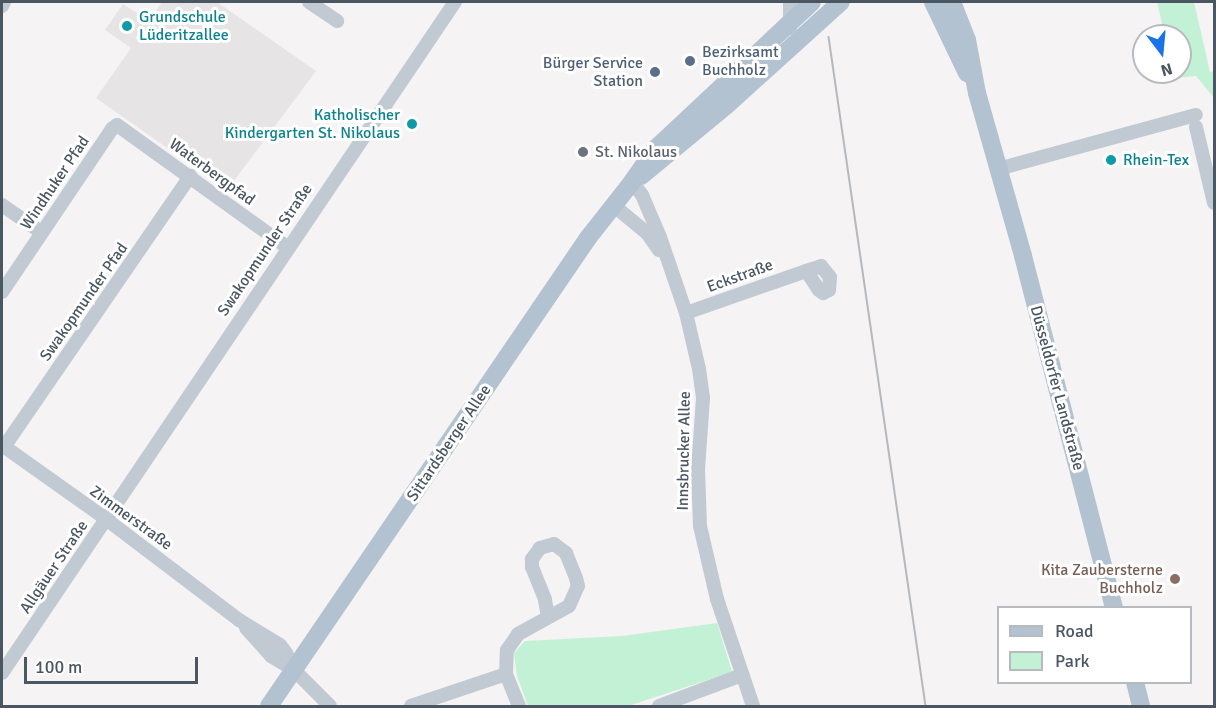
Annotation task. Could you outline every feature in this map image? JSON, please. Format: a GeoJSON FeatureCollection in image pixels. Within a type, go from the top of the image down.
{"type":"FeatureCollection","features":[{"type":"Feature","properties":{"kind":"main road","name":"Sittardsberger Allee"},"geometry":{"type":"LineString","coordinates":[[269,706],[613,205],[659,144],[812,2]]}},
{"type":"Feature","properties":{"kind":"main road","name":"Sittardsberger Allee"},"geometry":{"type":"LineString","coordinates":[[632,182],[665,159],[841,2]]}},
{"type":"Feature","properties":{"kind":"main road","name":"Düsseldorfer Landstraße"},"geometry":{"type":"LineString","coordinates":[[933,2],[977,93]]}},
{"type":"Feature","properties":{"kind":"main road","name":"Düsseldorfer Landstraße"},"geometry":{"type":"LineString","coordinates":[[952,2],[962,22],[977,93],[1113,606]]}},
{"type":"Feature","properties":{"kind":"main road"},"geometry":{"type":"LineString","coordinates":[[959,2],[962,22]]}},
{"type":"Feature","properties":{"kind":"main road"},"geometry":{"type":"LineString","coordinates":[[1136,684],[1141,706]]}},
{"type":"Feature","properties":{"kind":"street"},"geometry":{"type":"LineString","coordinates":[[2,6],[4,2]]}},
{"type":"Feature","properties":{"kind":"street"},"geometry":{"type":"LineString","coordinates":[[311,2],[337,21]]}},
{"type":"Feature","properties":{"kind":"street","name":"Swakopmunder Straße"},"geometry":{"type":"LineString","coordinates":[[106,519],[287,247],[455,2]]}},
{"type":"Feature","properties":{"kind":"street"},"geometry":{"type":"LineString","coordinates":[[790,2],[790,48]]}},
{"type":"Feature","properties":{"kind":"street"},"geometry":{"type":"LineString","coordinates":[[998,169],[1196,121],[1211,171],[1215,203]]}},
{"type":"Feature","properties":{"kind":"street","name":"Waterbergpfad"},"geometry":{"type":"LineString","coordinates":[[117,125],[287,247]]}},
{"type":"Feature","properties":{"kind":"street","name":"Windhuker Pfad"},"geometry":{"type":"LineString","coordinates":[[2,292],[41,232],[117,125]]}},
{"type":"Feature","properties":{"kind":"street","name":"Swakopmunder Pfad"},"geometry":{"type":"LineString","coordinates":[[3,446],[190,176]]}},
{"type":"Feature","properties":{"kind":"street","name":"Innsbrucker Allee"},"geometry":{"type":"LineString","coordinates":[[632,182],[642,195],[651,216],[686,313],[703,398],[698,469],[700,526],[717,599],[753,706]]}},
{"type":"Feature","properties":{"kind":"street"},"geometry":{"type":"LineString","coordinates":[[2,205],[41,232]]}},
{"type":"Feature","properties":{"kind":"street","name":"Innsbrucker Allee"},"geometry":{"type":"LineString","coordinates":[[613,205],[647,233],[669,264]]}},
{"type":"Feature","properties":{"kind":"street","name":"Eckstraße"},"geometry":{"type":"LineString","coordinates":[[686,313],[806,271]]}},
{"type":"Feature","properties":{"kind":"street","name":"Zimmerstraße"},"geometry":{"type":"LineString","coordinates":[[3,446],[106,519],[239,620],[280,645],[294,670],[330,706]]}},
{"type":"Feature","properties":{"kind":"street","name":"Allgäuer Straße"},"geometry":{"type":"LineString","coordinates":[[4,664],[106,519]]}},
{"type":"Feature","properties":{"kind":"street"},"geometry":{"type":"LineString","coordinates":[[519,706],[506,674],[507,650],[518,634],[569,606],[578,586],[566,553],[554,544],[540,548],[532,559],[532,567],[545,600],[548,617]]}},
{"type":"Feature","properties":{"kind":"street"},"geometry":{"type":"LineString","coordinates":[[411,706],[506,674]]}},
{"type":"Feature","properties":{"kind":"street"},"geometry":{"type":"LineString","coordinates":[[659,706],[742,675]]}},
{"type":"Feature","properties":{"kind":"shaded area"},"geometry":{"type":"Polygon","coordinates":[[[162,2],[217,2],[316,71],[227,190],[96,98],[131,48],[105,30],[123,4],[149,21],[162,2]]]}},
{"type":"Feature","properties":{"kind":"green space"},"geometry":{"type":"Polygon","coordinates":[[[1157,2],[1194,2],[1210,72],[1214,71],[1214,98],[1196,76],[1192,76],[1192,24],[1162,24],[1157,2]]]}},
{"type":"Feature","properties":{"kind":"green space"},"geometry":{"type":"Polygon","coordinates":[[[717,623],[732,672],[628,706],[528,706],[517,676],[514,653],[525,641],[622,636],[717,623]]]}},
{"type":"Feature","properties":{"kind":"tram line"},"geometry":{"type":"LineString","coordinates":[[829,37],[926,706]]}},
{"type":"Feature","properties":{"kind":"place","name":"Grundschule Lüderitzallee"},"geometry":{"type":"Point","coordinates":[127,26]}},
{"type":"Feature","properties":{"kind":"place","name":"Bezirksamt Buchholz"},"geometry":{"type":"Point","coordinates":[690,61]}},
{"type":"Feature","properties":{"kind":"place","name":"Bürger Service Station"},"geometry":{"type":"Point","coordinates":[655,72]}},
{"type":"Feature","properties":{"kind":"place","name":"Katholischer Kindergarten St. Nikolaus"},"geometry":{"type":"Point","coordinates":[412,124]}},
{"type":"Feature","properties":{"kind":"place","name":"St. Nikolaus"},"geometry":{"type":"Point","coordinates":[583,152]}},
{"type":"Feature","properties":{"kind":"place","name":"Rhein-Tex"},"geometry":{"type":"Point","coordinates":[1111,160]}},
{"type":"Feature","properties":{"kind":"place","name":"Kita Zaubersterne Buchholz"},"geometry":{"type":"Point","coordinates":[1175,579]}}]}
